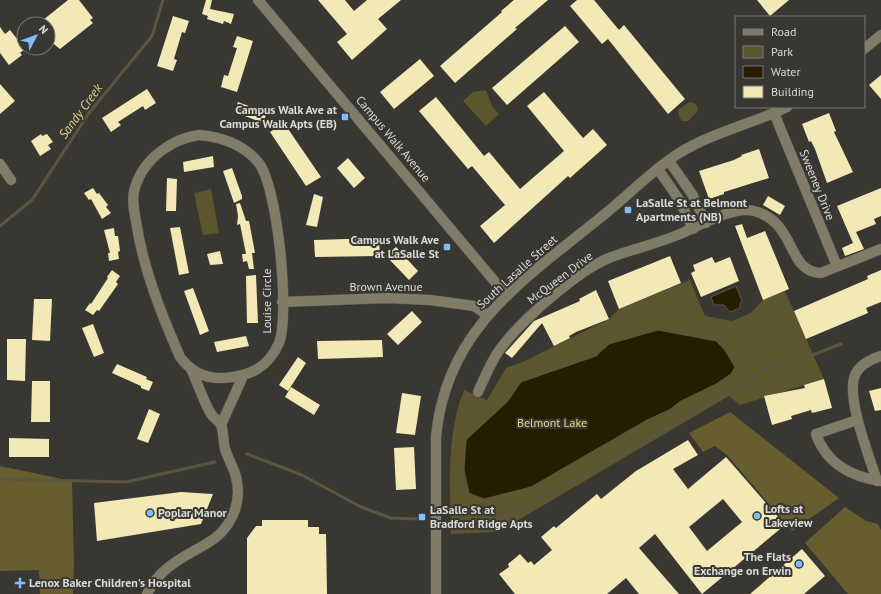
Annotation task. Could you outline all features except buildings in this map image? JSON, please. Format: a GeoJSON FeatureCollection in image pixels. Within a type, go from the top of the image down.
{"type":"FeatureCollection","features":[{"type":"Feature","properties":{"kind":"street","name":"Campus Walk Avenue"},"geometry":{"type":"LineString","coordinates":[[258,0],[507,296]]}},
{"type":"Feature","properties":{"kind":"street"},"geometry":{"type":"LineString","coordinates":[[865,48],[881,34]]}},
{"type":"Feature","properties":{"kind":"street","name":"South Lasalle Street"},"geometry":{"type":"LineString","coordinates":[[436,594],[437,420],[446,386],[457,360],[487,314],[658,169],[681,152],[707,138],[785,108]]}},
{"type":"Feature","properties":{"kind":"street","name":"Sweeney Drive"},"geometry":{"type":"LineString","coordinates":[[774,113],[837,266]]}},
{"type":"Feature","properties":{"kind":"street","name":"Louise Circle"},"geometry":{"type":"LineString","coordinates":[[199,135],[212,136],[233,142],[259,162],[277,215],[282,302],[282,335],[278,344],[266,361],[256,370],[243,376],[208,377],[191,369],[180,357],[165,322],[138,240],[134,214],[134,192],[144,169],[154,156],[181,138],[199,135]]}},
{"type":"Feature","properties":{"kind":"street"},"geometry":{"type":"LineString","coordinates":[[669,161],[692,194],[706,223]]}},
{"type":"Feature","properties":{"kind":"street"},"geometry":{"type":"LineString","coordinates":[[0,164],[11,180]]}},
{"type":"Feature","properties":{"kind":"street"},"geometry":{"type":"LineString","coordinates":[[658,169],[680,201],[693,229]]}},
{"type":"Feature","properties":{"kind":"street","name":"McQueen Drive"},"geometry":{"type":"LineString","coordinates":[[478,392],[492,363],[505,342],[525,321],[589,269],[609,258],[669,239],[738,211],[754,210],[766,214],[776,221],[785,234],[796,257],[806,270],[812,273],[820,273],[881,249]]}},
{"type":"Feature","properties":{"kind":"street","name":"Brown Avenue"},"geometry":{"type":"LineString","coordinates":[[282,302],[387,298],[430,300],[474,306],[487,314]]}},
{"type":"Feature","properties":{"kind":"street"},"geometry":{"type":"LineString","coordinates":[[879,481],[857,420],[852,390],[855,373],[869,360],[881,356]]}},
{"type":"Feature","properties":{"kind":"street"},"geometry":{"type":"LineString","coordinates":[[191,369],[212,415],[221,424]]}},
{"type":"Feature","properties":{"kind":"street"},"geometry":{"type":"LineString","coordinates":[[147,594],[158,576],[170,565],[182,556],[215,539],[223,532],[234,514],[238,497],[238,486],[234,470],[225,450],[221,424],[243,376]]}},
{"type":"Feature","properties":{"kind":"street"},"geometry":{"type":"LineString","coordinates":[[857,420],[816,434],[820,446],[833,461],[850,473],[879,481]]}},
{"type":"Feature","properties":{"kind":"green space"},"geometry":{"type":"Polygon","coordinates":[[[486,90],[492,106],[499,114],[486,126],[463,101],[473,92],[486,90]]]}},
{"type":"Feature","properties":{"kind":"green space"},"geometry":{"type":"Polygon","coordinates":[[[689,102],[694,103],[698,107],[697,112],[688,121],[682,121],[678,110],[689,102]]]}},
{"type":"Feature","properties":{"kind":"green space"},"geometry":{"type":"Polygon","coordinates":[[[211,189],[219,233],[203,235],[194,193],[211,189]]]}},
{"type":"Feature","properties":{"kind":"green space","name":"Belmont Lake"},"geometry":{"type":"Polygon","coordinates":[[[690,280],[705,316],[732,321],[751,313],[763,300],[785,291],[824,379],[740,405],[729,396],[498,532],[451,534],[450,460],[454,424],[464,390],[487,400],[506,368],[525,361],[609,319],[619,309],[690,280]]]}},
{"type":"Feature","properties":{"kind":"shaded area"},"geometry":{"type":"Polygon","coordinates":[[[730,412],[839,498],[792,531],[727,455],[715,446],[703,452],[689,433],[730,412]]]}},
{"type":"Feature","properties":{"kind":"shaded area"},"geometry":{"type":"Polygon","coordinates":[[[0,466],[72,481],[74,565],[73,594],[40,594],[39,570],[0,571],[0,466]]]}},
{"type":"Feature","properties":{"kind":"shaded area"},"geometry":{"type":"Polygon","coordinates":[[[845,507],[866,521],[878,524],[881,530],[881,594],[848,594],[805,543],[845,507]]]}},
{"type":"Feature","properties":{"kind":"water"},"geometry":{"type":"Polygon","coordinates":[[[736,286],[742,301],[740,308],[730,312],[724,305],[714,305],[711,297],[736,286]]]}},
{"type":"Feature","properties":{"kind":"water"},"geometry":{"type":"Polygon","coordinates":[[[658,330],[716,341],[724,349],[735,367],[731,374],[716,384],[681,401],[669,410],[647,420],[531,487],[484,499],[469,493],[464,470],[466,440],[507,402],[521,382],[596,356],[609,344],[658,330]]]}},
{"type":"Feature","properties":{"kind":"waterway","name":"Sandy Creek"},"geometry":{"type":"LineString","coordinates":[[0,226],[32,200],[89,113],[152,36],[163,0]]}},
{"type":"Feature","properties":{"kind":"waterway"},"geometry":{"type":"LineString","coordinates":[[491,521],[502,517],[597,468],[746,383],[778,362],[793,357],[810,356],[841,344]]}},
{"type":"Feature","properties":{"kind":"waterway"},"geometry":{"type":"LineString","coordinates":[[247,454],[302,475],[361,507],[391,518],[418,519]]}},
{"type":"Feature","properties":{"kind":"waterway"},"geometry":{"type":"LineString","coordinates":[[0,479],[126,482],[215,462]]}},
{"type":"Feature","properties":{"kind":"place","name":"Campus Walk Ave at Campus Walk Apts (EB)"},"geometry":{"type":"Point","coordinates":[345,117]}},
{"type":"Feature","properties":{"kind":"place","name":"LaSalle St at Belmont Apartments (NB)"},"geometry":{"type":"Point","coordinates":[628,210]}},
{"type":"Feature","properties":{"kind":"place","name":"Campus Walk Ave at LaSalle St"},"geometry":{"type":"Point","coordinates":[447,247]}},
{"type":"Feature","properties":{"kind":"place","name":"Poplar Manor"},"geometry":{"type":"Point","coordinates":[150,513]}},
{"type":"Feature","properties":{"kind":"place","name":"Lofts at Lakeview"},"geometry":{"type":"Point","coordinates":[757,516]}},
{"type":"Feature","properties":{"kind":"place","name":"LaSalle St at Bradford Ridge Apts"},"geometry":{"type":"Point","coordinates":[422,517]}},
{"type":"Feature","properties":{"kind":"place","name":"The Flats Exchange on Erwin"},"geometry":{"type":"Point","coordinates":[799,564]}},
{"type":"Feature","properties":{"kind":"place","name":"Lenox Baker Children's Hospital"},"geometry":{"type":"Point","coordinates":[20,583]}}]}
